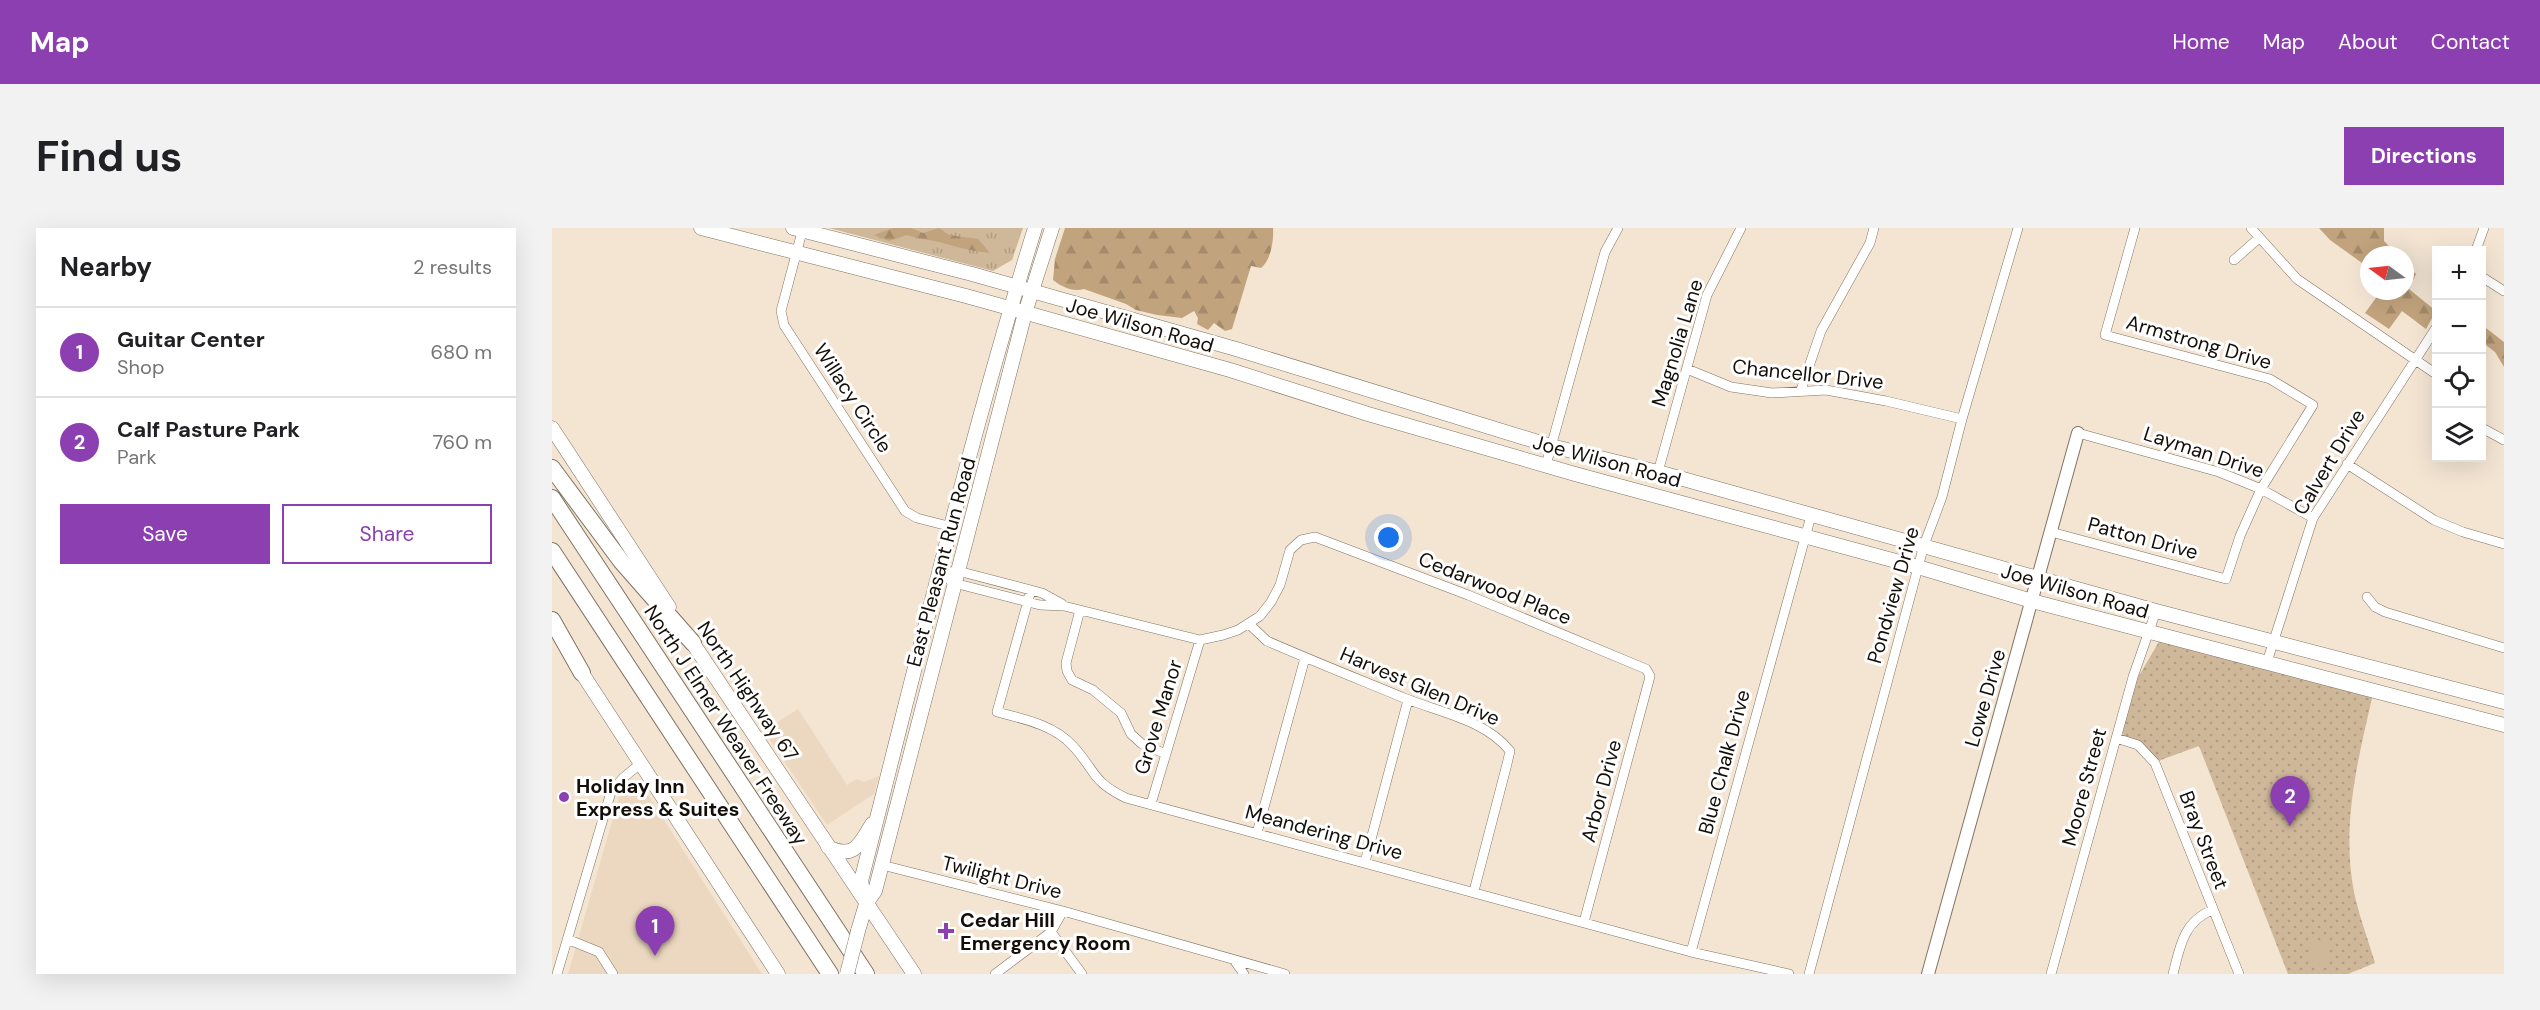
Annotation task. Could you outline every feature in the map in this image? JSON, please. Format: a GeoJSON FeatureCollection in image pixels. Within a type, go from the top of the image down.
{"type":"FeatureCollection","features":[{"type":"Feature","properties":{"kind":"highway"},"geometry":{"type":"LineString","coordinates":[[552,468],[621,561],[693,643]]}},
{"type":"Feature","properties":{"kind":"highway","name":"North J Elmer Weaver Freeway"},"geometry":{"type":"LineString","coordinates":[[552,498],[866,974]]}},
{"type":"Feature","properties":{"kind":"highway"},"geometry":{"type":"LineString","coordinates":[[552,551],[830,974]]}},
{"type":"Feature","properties":{"kind":"highway"},"geometry":{"type":"LineString","coordinates":[[552,620],[582,673]]}},
{"type":"Feature","properties":{"kind":"main road","name":"Joe Wilson Road"},"geometry":{"type":"LineString","coordinates":[[701,228],[1011,309],[1230,370],[1368,414],[1805,538],[1918,567],[2032,601],[2504,725]]}},
{"type":"Feature","properties":{"kind":"main road","name":"East Pleasant Run Road"},"geometry":{"type":"LineString","coordinates":[[866,904],[861,881],[952,527],[1016,287],[1035,228]]}},
{"type":"Feature","properties":{"kind":"main road","name":"East Pleasant Run Road"},"geometry":{"type":"LineString","coordinates":[[847,974],[866,904],[875,891],[1025,313],[1052,228]]}},
{"type":"Feature","properties":{"kind":"main road","name":"Joe Wilson Road"},"geometry":{"type":"LineString","coordinates":[[800,229],[1236,349],[1551,446],[1658,472],[1811,516],[1924,545],[2038,579],[2504,702]]}},
{"type":"Feature","properties":{"kind":"main road","name":"North Highway 67"},"geometry":{"type":"LineString","coordinates":[[552,428],[914,974]]}},
{"type":"Feature","properties":{"kind":"main road"},"geometry":{"type":"LineString","coordinates":[[552,627],[778,974]]}},
{"type":"Feature","properties":{"kind":"main road"},"geometry":{"type":"LineString","coordinates":[[828,847],[838,852],[848,853],[857,847],[879,812]]}},
{"type":"Feature","properties":{"kind":"street"},"geometry":{"type":"LineString","coordinates":[[1546,465],[1605,252],[1618,228]]}},
{"type":"Feature","properties":{"kind":"street","name":"Magnolia Lane"},"geometry":{"type":"LineString","coordinates":[[1658,472],[1707,295],[1741,228]]}},
{"type":"Feature","properties":{"kind":"street"},"geometry":{"type":"LineString","coordinates":[[1801,390],[1821,331],[1870,243],[1874,228]]}},
{"type":"Feature","properties":{"kind":"street","name":"Pondview Drive"},"geometry":{"type":"LineString","coordinates":[[1809,974],[1924,545],[1942,497],[1962,419],[2018,228]]}},
{"type":"Feature","properties":{"kind":"street","name":"Armstrong Drive"},"geometry":{"type":"LineString","coordinates":[[2135,228],[2105,335],[2270,379],[2313,405],[2261,489]]}},
{"type":"Feature","properties":{"kind":"street"},"geometry":{"type":"LineString","coordinates":[[2252,228],[2297,279],[2432,371]]}},
{"type":"Feature","properties":{"kind":"street"},"geometry":{"type":"LineString","coordinates":[[2477,246],[2484,228]]}},
{"type":"Feature","properties":{"kind":"street","name":"Willacy Circle"},"geometry":{"type":"LineString","coordinates":[[800,229],[797,252],[781,311],[784,325],[904,511],[917,518],[952,527]]}},
{"type":"Feature","properties":{"kind":"street"},"geometry":{"type":"LineString","coordinates":[[2234,260],[2259,238]]}},
{"type":"Feature","properties":{"kind":"street"},"geometry":{"type":"LineString","coordinates":[[2486,279],[2504,291]]}},
{"type":"Feature","properties":{"kind":"street","name":"Calvert Drive"},"geometry":{"type":"LineString","coordinates":[[2267,662],[2313,518],[2432,334]]}},
{"type":"Feature","properties":{"kind":"street","name":"Chancellor Drive"},"geometry":{"type":"LineString","coordinates":[[1687,369],[1731,387],[1772,393],[1826,390],[1962,419]]}},
{"type":"Feature","properties":{"kind":"street"},"geometry":{"type":"LineString","coordinates":[[2486,431],[2504,440]]}},
{"type":"Feature","properties":{"kind":"street","name":"Layman Drive"},"geometry":{"type":"LineString","coordinates":[[2078,433],[2177,459],[2261,489],[2313,518]]}},
{"type":"Feature","properties":{"kind":"street","name":"Lowe Drive"},"geometry":{"type":"LineString","coordinates":[[1928,974],[2078,433]]}},
{"type":"Feature","properties":{"kind":"street"},"geometry":{"type":"LineString","coordinates":[[2347,464],[2434,520],[2463,532],[2504,544]]}},
{"type":"Feature","properties":{"kind":"street","name":"Patton Drive"},"geometry":{"type":"LineString","coordinates":[[2051,532],[2226,579],[2240,536],[2261,489]]}},
{"type":"Feature","properties":{"kind":"street","name":"Blue Chalk Drive"},"geometry":{"type":"LineString","coordinates":[[1691,952],[1811,516]]}},
{"type":"Feature","properties":{"kind":"street","name":"Cedarwood Place"},"geometry":{"type":"LineString","coordinates":[[956,577],[1028,602],[1064,606],[1200,640],[1223,635],[1249,624],[1260,616],[1272,602],[1280,585],[1290,550],[1301,540],[1315,537],[1468,595],[1646,669]]}},
{"type":"Feature","properties":{"kind":"street"},"geometry":{"type":"LineString","coordinates":[[940,573],[956,577]]}},
{"type":"Feature","properties":{"kind":"street","name":"Cedarwood Place"},"geometry":{"type":"LineString","coordinates":[[956,577],[1031,590],[1042,593],[1064,606]]}},
{"type":"Feature","properties":{"kind":"street","name":"Meandering Drive"},"geometry":{"type":"LineString","coordinates":[[1031,590],[997,712],[1038,724],[1057,733],[1074,746],[1099,782],[1126,798],[1691,952],[1789,974]]}},
{"type":"Feature","properties":{"kind":"street"},"geometry":{"type":"LineString","coordinates":[[2367,597],[2375,607],[2385,612],[2504,648]]}},
{"type":"Feature","properties":{"kind":"street"},"geometry":{"type":"LineString","coordinates":[[1080,610],[1066,663],[1072,680],[1094,690],[1121,713],[1131,734],[1142,744],[1166,754]]}},
{"type":"Feature","properties":{"kind":"street","name":"Moore Street"},"geometry":{"type":"LineString","coordinates":[[2051,974],[2133,677],[2156,611]]}},
{"type":"Feature","properties":{"kind":"street","name":"Harvest Glen Drive"},"geometry":{"type":"LineString","coordinates":[[1249,624],[1258,636],[1267,641],[1408,700],[1460,718],[1499,737],[1509,750],[1474,891]]}},
{"type":"Feature","properties":{"kind":"street","name":"Grove Manor"},"geometry":{"type":"LineString","coordinates":[[1151,804],[1200,640]]}},
{"type":"Feature","properties":{"kind":"street"},"geometry":{"type":"LineString","coordinates":[[1257,833],[1305,658]]}},
{"type":"Feature","properties":{"kind":"street","name":"Arbor Drive"},"geometry":{"type":"LineString","coordinates":[[1584,922],[1650,676],[1646,669]]}},
{"type":"Feature","properties":{"kind":"street"},"geometry":{"type":"LineString","coordinates":[[1365,862],[1408,700]]}},
{"type":"Feature","properties":{"kind":"street","name":"Bray Street"},"geometry":{"type":"LineString","coordinates":[[2116,738],[2138,745],[2155,763],[2239,974]]}},
{"type":"Feature","properties":{"kind":"street"},"geometry":{"type":"LineString","coordinates":[[557,974],[611,792],[622,778],[641,763]]}},
{"type":"Feature","properties":{"kind":"street","name":"Twilight Drive"},"geometry":{"type":"LineString","coordinates":[[882,865],[1063,911],[1285,974]]}},
{"type":"Feature","properties":{"kind":"street"},"geometry":{"type":"LineString","coordinates":[[2173,974],[2183,937],[2189,926],[2201,915],[2212,910]]}},
{"type":"Feature","properties":{"kind":"street"},"geometry":{"type":"LineString","coordinates":[[995,974],[1051,932],[1063,911]]}},
{"type":"Feature","properties":{"kind":"street"},"geometry":{"type":"LineString","coordinates":[[1051,932],[1082,974]]}},
{"type":"Feature","properties":{"kind":"street"},"geometry":{"type":"LineString","coordinates":[[567,939],[599,952],[614,974]]}},
{"type":"Feature","properties":{"kind":"street"},"geometry":{"type":"LineString","coordinates":[[1234,960],[1245,974]]}},
{"type":"Feature","properties":{"kind":"shaded area"},"geometry":{"type":"Polygon","coordinates":[[[798,709],[847,785],[856,779],[864,782],[879,776],[874,794],[827,825],[764,731],[798,709]]]}},
{"type":"Feature","properties":{"kind":"shaded area"},"geometry":{"type":"Polygon","coordinates":[[[632,788],[645,790],[762,974],[568,974],[619,797],[632,788]]]}},
{"type":"Feature","properties":{"kind":"green space"},"geometry":{"type":"Polygon","coordinates":[[[829,228],[1023,228],[1012,260],[993,271],[829,228]]]}},
{"type":"Feature","properties":{"kind":"green space"},"geometry":{"type":"Polygon","coordinates":[[[893,228],[911,228],[923,233],[939,228],[949,235],[978,239],[990,253],[907,235],[889,241],[874,235],[893,228]]]}},
{"type":"Feature","properties":{"kind":"green space"},"geometry":{"type":"Polygon","coordinates":[[[1065,228],[1273,228],[1273,233],[1267,260],[1261,268],[1251,266],[1232,329],[1225,331],[1214,323],[1208,330],[1197,324],[1198,318],[1194,311],[1182,318],[1157,315],[1136,310],[1126,304],[1084,289],[1071,289],[1056,283],[1053,280],[1055,259],[1065,228]]]}},
{"type":"Feature","properties":{"kind":"green space"},"geometry":{"type":"Polygon","coordinates":[[[2319,228],[2384,228],[2384,241],[2389,246],[2360,246],[2360,262],[2330,240],[2319,228]]]}},
{"type":"Feature","properties":{"kind":"green space"},"geometry":{"type":"Polygon","coordinates":[[[2414,293],[2432,308],[2432,318],[2426,329],[2402,311],[2389,329],[2365,313],[2374,300],[2414,300],[2414,293]]]}},
{"type":"Feature","properties":{"kind":"green space"},"geometry":{"type":"Polygon","coordinates":[[[2486,328],[2504,342],[2504,367],[2495,352],[2486,345],[2486,328]]]}},
{"type":"Feature","properties":{"kind":"green space"},"geometry":{"type":"Polygon","coordinates":[[[2161,638],[2373,694],[2353,792],[2349,842],[2354,892],[2375,963],[2348,974],[2288,974],[2199,746],[2158,761],[2124,736],[2122,730],[2136,681],[2161,638]]]}},
{"type":"Feature","properties":{"kind":"green space"},"geometry":{"type":"Polygon","coordinates":[[[2312,941],[2328,942],[2327,965],[2310,964],[2312,941]]]}},
{"type":"Feature","properties":{"kind":"place","name":"Holiday Inn Express & Suites"},"geometry":{"type":"Point","coordinates":[564,797]}},
{"type":"Feature","properties":{"kind":"place","name":"Calf Pasture Park"},"geometry":{"type":"Point","coordinates":[2290,826]}},
{"type":"Feature","properties":{"kind":"place","name":"Cedar Hill Emergency Room"},"geometry":{"type":"Point","coordinates":[946,931]}},
{"type":"Feature","properties":{"kind":"place","name":"Guitar Center"},"geometry":{"type":"Point","coordinates":[655,956]}}]}
